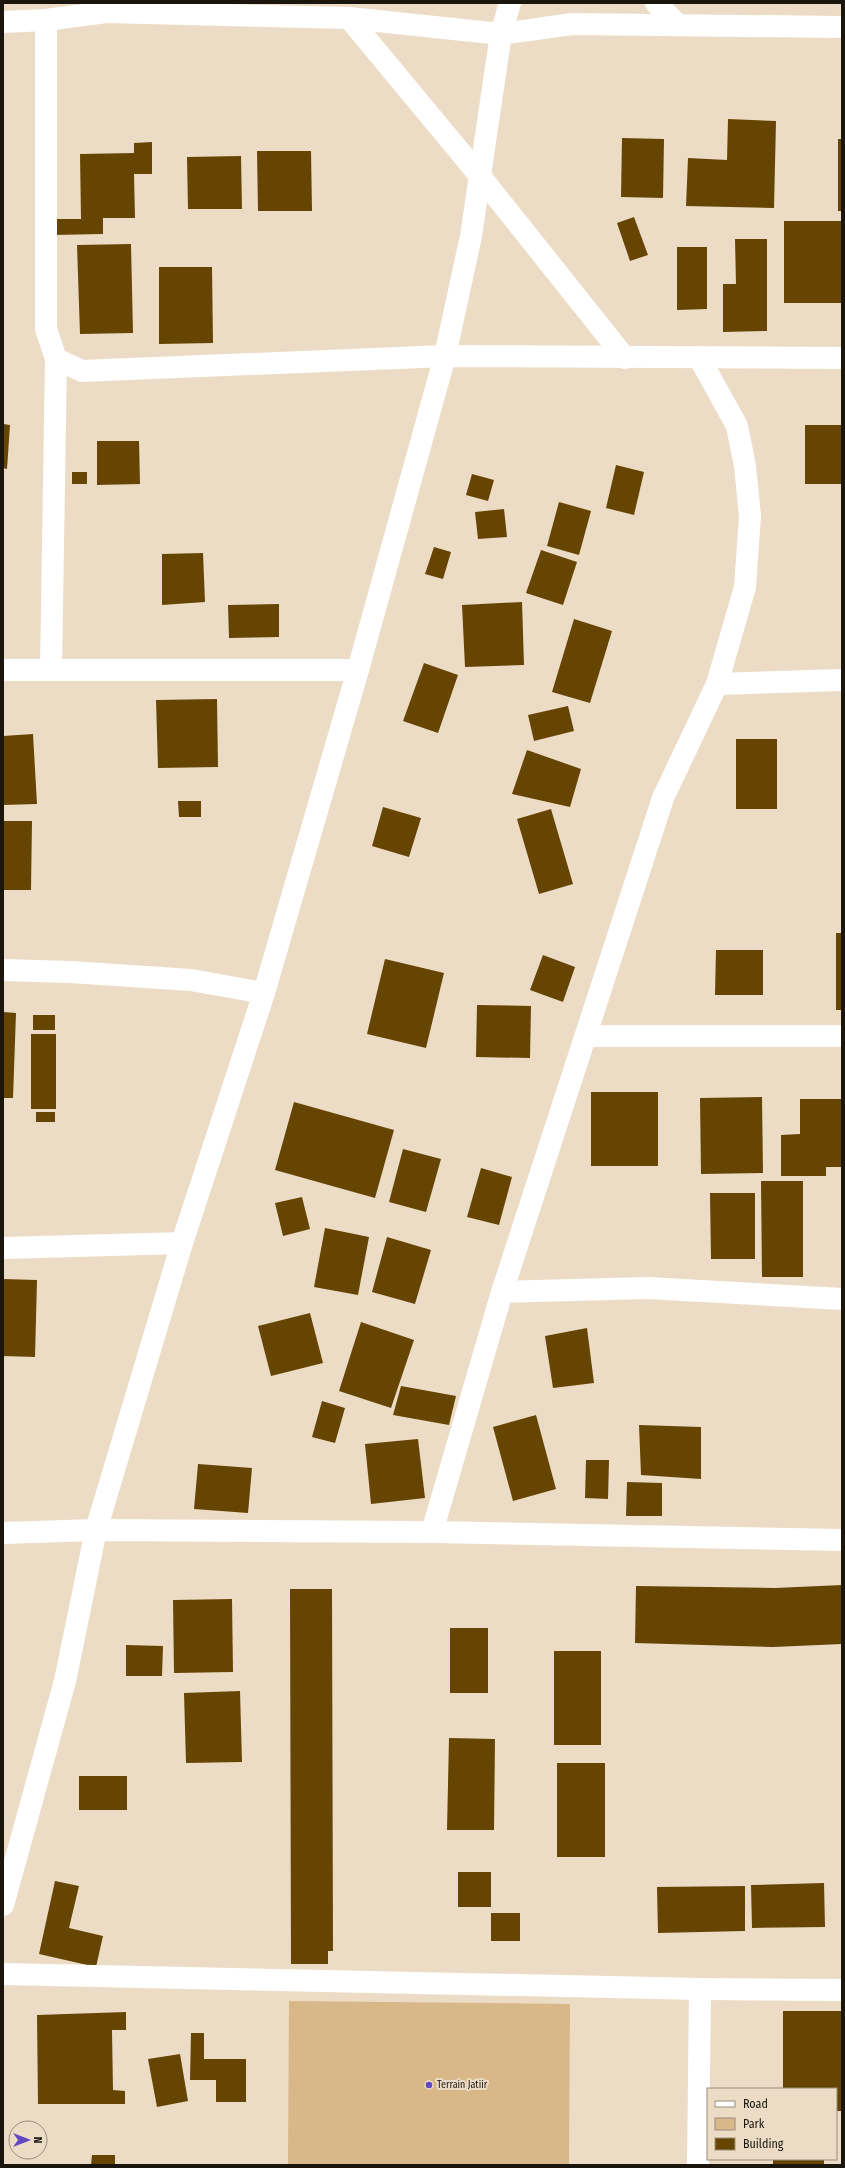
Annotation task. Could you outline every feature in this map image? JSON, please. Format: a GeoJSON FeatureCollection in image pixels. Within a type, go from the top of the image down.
{"type":"FeatureCollection","features":[{"type":"Feature","properties":{"kind":"street"},"geometry":{"type":"LineString","coordinates":[[3,1905],[65,1681],[96,1530],[182,1243],[264,993],[358,670],[445,356],[471,236],[501,34],[510,3]]}},
{"type":"Feature","properties":{"kind":"street"},"geometry":{"type":"LineString","coordinates":[[656,3],[678,25]]}},
{"type":"Feature","properties":{"kind":"street"},"geometry":{"type":"LineString","coordinates":[[3,22],[46,20],[143,8],[349,18],[501,34],[572,24],[842,27]]}},
{"type":"Feature","properties":{"kind":"street"},"geometry":{"type":"LineString","coordinates":[[349,18],[480,176],[625,358]]}},
{"type":"Feature","properties":{"kind":"street"},"geometry":{"type":"LineString","coordinates":[[46,20],[46,329],[56,359],[50,670]]}},
{"type":"Feature","properties":{"kind":"street"},"geometry":{"type":"LineString","coordinates":[[56,359],[82,371],[445,356],[700,359],[842,358]]}},
{"type":"Feature","properties":{"kind":"street"},"geometry":{"type":"LineString","coordinates":[[432,1532],[502,1292],[663,798],[717,684],[745,588],[750,516],[745,466],[737,426],[700,359]]}},
{"type":"Feature","properties":{"kind":"street"},"geometry":{"type":"LineString","coordinates":[[3,670],[358,670]]}},
{"type":"Feature","properties":{"kind":"street"},"geometry":{"type":"LineString","coordinates":[[717,684],[842,680]]}},
{"type":"Feature","properties":{"kind":"street"},"geometry":{"type":"LineString","coordinates":[[3,970],[71,972],[191,980],[264,993]]}},
{"type":"Feature","properties":{"kind":"street"},"geometry":{"type":"LineString","coordinates":[[586,1036],[842,1036]]}},
{"type":"Feature","properties":{"kind":"street"},"geometry":{"type":"LineString","coordinates":[[3,1248],[182,1243]]}},
{"type":"Feature","properties":{"kind":"street"},"geometry":{"type":"LineString","coordinates":[[502,1292],[647,1288],[842,1299]]}},
{"type":"Feature","properties":{"kind":"street"},"geometry":{"type":"LineString","coordinates":[[3,1533],[96,1530],[432,1532],[842,1540]]}},
{"type":"Feature","properties":{"kind":"street"},"geometry":{"type":"LineString","coordinates":[[3,1974],[700,1989],[842,1990]]}},
{"type":"Feature","properties":{"kind":"street"},"geometry":{"type":"LineString","coordinates":[[698,2165],[700,1989]]}},
{"type":"Feature","properties":{"kind":"green space","name":"Terrain Jatiir"},"geometry":{"type":"Polygon","coordinates":[[[289,2001],[570,2004],[569,2165],[288,2165],[289,2001]]]}},
{"type":"Feature","properties":{"kind":"building"},"geometry":{"type":"Polygon","coordinates":[[[728,119],[776,121],[774,208],[686,206],[688,158],[727,160],[728,119]]]}},
{"type":"Feature","properties":{"kind":"building"},"geometry":{"type":"Polygon","coordinates":[[[622,138],[664,139],[663,198],[621,197],[622,138]]]}},
{"type":"Feature","properties":{"kind":"building"},"geometry":{"type":"Polygon","coordinates":[[[838,139],[842,139],[842,211],[838,211],[838,139]]]}},
{"type":"Feature","properties":{"kind":"building"},"geometry":{"type":"Polygon","coordinates":[[[152,142],[152,174],[134,174],[135,218],[103,218],[103,234],[52,235],[52,219],[81,219],[80,154],[134,153],[134,143],[152,142]]]}},
{"type":"Feature","properties":{"kind":"building"},"geometry":{"type":"Polygon","coordinates":[[[257,151],[311,151],[312,211],[258,211],[257,151]]]}},
{"type":"Feature","properties":{"kind":"building"},"geometry":{"type":"Polygon","coordinates":[[[241,156],[242,209],[188,209],[187,157],[241,156]]]}},
{"type":"Feature","properties":{"kind":"building"},"geometry":{"type":"Polygon","coordinates":[[[634,217],[648,255],[630,261],[617,223],[634,217]]]}},
{"type":"Feature","properties":{"kind":"building"},"geometry":{"type":"Polygon","coordinates":[[[784,221],[842,221],[842,303],[784,303],[784,221]]]}},
{"type":"Feature","properties":{"kind":"building"},"geometry":{"type":"Polygon","coordinates":[[[735,239],[767,239],[767,331],[723,332],[723,284],[736,284],[735,239]]]}},
{"type":"Feature","properties":{"kind":"building"},"geometry":{"type":"Polygon","coordinates":[[[131,244],[133,333],[80,334],[77,245],[131,244]]]}},
{"type":"Feature","properties":{"kind":"building"},"geometry":{"type":"Polygon","coordinates":[[[677,247],[707,247],[707,309],[677,310],[677,247]]]}},
{"type":"Feature","properties":{"kind":"building"},"geometry":{"type":"Polygon","coordinates":[[[159,267],[212,267],[213,343],[159,344],[159,267]]]}},
{"type":"Feature","properties":{"kind":"building"},"geometry":{"type":"Polygon","coordinates":[[[3,424],[10,425],[7,469],[3,468],[3,424]]]}},
{"type":"Feature","properties":{"kind":"building"},"geometry":{"type":"Polygon","coordinates":[[[805,425],[842,425],[842,484],[805,484],[805,425]]]}},
{"type":"Feature","properties":{"kind":"building"},"geometry":{"type":"Polygon","coordinates":[[[97,441],[139,441],[140,484],[97,485],[97,441]]]}},
{"type":"Feature","properties":{"kind":"building"},"geometry":{"type":"Polygon","coordinates":[[[616,465],[644,472],[634,515],[606,508],[616,465]]]}},
{"type":"Feature","properties":{"kind":"building"},"geometry":{"type":"Polygon","coordinates":[[[72,472],[87,472],[87,484],[72,484],[72,472]]]}},
{"type":"Feature","properties":{"kind":"building"},"geometry":{"type":"Polygon","coordinates":[[[472,474],[494,480],[488,501],[466,495],[472,474]]]}},
{"type":"Feature","properties":{"kind":"building"},"geometry":{"type":"Polygon","coordinates":[[[559,502],[591,511],[579,555],[547,546],[559,502]]]}},
{"type":"Feature","properties":{"kind":"building"},"geometry":{"type":"Polygon","coordinates":[[[504,509],[507,537],[478,539],[475,512],[504,509]]]}},
{"type":"Feature","properties":{"kind":"building"},"geometry":{"type":"Polygon","coordinates":[[[434,547],[451,552],[443,579],[425,574],[434,547]]]}},
{"type":"Feature","properties":{"kind":"building"},"geometry":{"type":"Polygon","coordinates":[[[541,550],[577,562],[563,605],[526,593],[541,550]]]}},
{"type":"Feature","properties":{"kind":"building"},"geometry":{"type":"Polygon","coordinates":[[[203,553],[205,602],[162,605],[162,554],[203,553]]]}},
{"type":"Feature","properties":{"kind":"building"},"geometry":{"type":"Polygon","coordinates":[[[522,602],[524,665],[465,667],[462,605],[522,602]]]}},
{"type":"Feature","properties":{"kind":"building"},"geometry":{"type":"Polygon","coordinates":[[[279,604],[279,637],[229,638],[228,605],[279,604]]]}},
{"type":"Feature","properties":{"kind":"building"},"geometry":{"type":"Polygon","coordinates":[[[574,619],[612,631],[590,703],[552,692],[574,619]]]}},
{"type":"Feature","properties":{"kind":"building"},"geometry":{"type":"Polygon","coordinates":[[[424,663],[458,675],[438,733],[403,721],[424,663]]]}},
{"type":"Feature","properties":{"kind":"building"},"geometry":{"type":"Polygon","coordinates":[[[217,699],[218,767],[158,768],[156,700],[217,699]]]}},
{"type":"Feature","properties":{"kind":"building"},"geometry":{"type":"Polygon","coordinates":[[[568,706],[574,731],[534,741],[528,715],[568,706]]]}},
{"type":"Feature","properties":{"kind":"building"},"geometry":{"type":"Polygon","coordinates":[[[33,734],[37,804],[3,805],[3,736],[33,734]]]}},
{"type":"Feature","properties":{"kind":"building"},"geometry":{"type":"Polygon","coordinates":[[[736,739],[777,739],[777,809],[736,809],[736,739]]]}},
{"type":"Feature","properties":{"kind":"building"},"geometry":{"type":"Polygon","coordinates":[[[527,750],[581,769],[570,807],[512,794],[527,750]]]}},
{"type":"Feature","properties":{"kind":"building"},"geometry":{"type":"Polygon","coordinates":[[[178,801],[201,801],[201,817],[179,817],[178,801]]]}},
{"type":"Feature","properties":{"kind":"building"},"geometry":{"type":"Polygon","coordinates":[[[383,807],[421,818],[409,857],[372,846],[383,807]]]}},
{"type":"Feature","properties":{"kind":"building"},"geometry":{"type":"Polygon","coordinates":[[[551,809],[573,884],[539,894],[517,819],[551,809]]]}},
{"type":"Feature","properties":{"kind":"building"},"geometry":{"type":"Polygon","coordinates":[[[3,821],[32,821],[31,890],[3,890],[3,821]]]}},
{"type":"Feature","properties":{"kind":"building"},"geometry":{"type":"Polygon","coordinates":[[[836,933],[842,933],[842,1010],[836,1010],[836,933]]]}},
{"type":"Feature","properties":{"kind":"building"},"geometry":{"type":"Polygon","coordinates":[[[716,950],[763,950],[763,995],[715,995],[716,950]]]}},
{"type":"Feature","properties":{"kind":"building"},"geometry":{"type":"Polygon","coordinates":[[[543,955],[575,967],[563,1002],[530,990],[543,955]]]}},
{"type":"Feature","properties":{"kind":"building"},"geometry":{"type":"Polygon","coordinates":[[[385,959],[444,973],[426,1048],[367,1034],[385,959]]]}},
{"type":"Feature","properties":{"kind":"building"},"geometry":{"type":"Polygon","coordinates":[[[477,1005],[531,1006],[530,1058],[476,1057],[477,1005]]]}},
{"type":"Feature","properties":{"kind":"building"},"geometry":{"type":"Polygon","coordinates":[[[3,1012],[16,1013],[13,1098],[3,1098],[3,1012]]]}},
{"type":"Feature","properties":{"kind":"building"},"geometry":{"type":"Polygon","coordinates":[[[33,1015],[55,1015],[55,1030],[33,1030],[33,1015]]]}},
{"type":"Feature","properties":{"kind":"building"},"geometry":{"type":"Polygon","coordinates":[[[31,1034],[56,1034],[56,1109],[31,1109],[31,1034]]]}},
{"type":"Feature","properties":{"kind":"building"},"geometry":{"type":"Polygon","coordinates":[[[591,1092],[658,1092],[658,1166],[591,1166],[591,1092]]]}},
{"type":"Feature","properties":{"kind":"building"},"geometry":{"type":"Polygon","coordinates":[[[762,1097],[763,1173],[701,1174],[700,1098],[762,1097]]]}},
{"type":"Feature","properties":{"kind":"building"},"geometry":{"type":"Polygon","coordinates":[[[800,1099],[842,1099],[842,1167],[826,1167],[826,1176],[781,1176],[781,1135],[800,1134],[800,1099]]]}},
{"type":"Feature","properties":{"kind":"building"},"geometry":{"type":"Polygon","coordinates":[[[294,1102],[394,1130],[375,1198],[275,1170],[294,1102]]]}},
{"type":"Feature","properties":{"kind":"building"},"geometry":{"type":"Polygon","coordinates":[[[36,1112],[55,1112],[55,1122],[36,1122],[36,1112]]]}},
{"type":"Feature","properties":{"kind":"building"},"geometry":{"type":"Polygon","coordinates":[[[403,1149],[441,1159],[426,1212],[389,1202],[403,1149]]]}},
{"type":"Feature","properties":{"kind":"building"},"geometry":{"type":"Polygon","coordinates":[[[481,1168],[512,1177],[499,1225],[467,1217],[481,1168]]]}},
{"type":"Feature","properties":{"kind":"building"},"geometry":{"type":"Polygon","coordinates":[[[761,1181],[803,1181],[803,1277],[762,1277],[761,1181]]]}},
{"type":"Feature","properties":{"kind":"building"},"geometry":{"type":"Polygon","coordinates":[[[710,1193],[755,1193],[755,1259],[711,1259],[710,1193]]]}},
{"type":"Feature","properties":{"kind":"building"},"geometry":{"type":"Polygon","coordinates":[[[302,1197],[310,1229],[283,1236],[275,1203],[302,1197]]]}},
{"type":"Feature","properties":{"kind":"building"},"geometry":{"type":"Polygon","coordinates":[[[325,1228],[369,1237],[358,1295],[314,1287],[325,1228]]]}},
{"type":"Feature","properties":{"kind":"building"},"geometry":{"type":"Polygon","coordinates":[[[387,1237],[431,1250],[415,1304],[372,1292],[387,1237]]]}},
{"type":"Feature","properties":{"kind":"building"},"geometry":{"type":"Polygon","coordinates":[[[3,1279],[37,1280],[35,1357],[3,1356],[3,1279]]]}},
{"type":"Feature","properties":{"kind":"building"},"geometry":{"type":"Polygon","coordinates":[[[310,1313],[323,1363],[271,1376],[258,1326],[310,1313]]]}},
{"type":"Feature","properties":{"kind":"building"},"geometry":{"type":"Polygon","coordinates":[[[361,1322],[414,1340],[391,1408],[339,1391],[361,1322]]]}},
{"type":"Feature","properties":{"kind":"building"},"geometry":{"type":"Polygon","coordinates":[[[587,1328],[594,1383],[553,1388],[545,1336],[587,1328]]]}},
{"type":"Feature","properties":{"kind":"building"},"geometry":{"type":"Polygon","coordinates":[[[401,1386],[456,1396],[449,1425],[393,1415],[401,1386]]]}},
{"type":"Feature","properties":{"kind":"building"},"geometry":{"type":"Polygon","coordinates":[[[322,1401],[345,1408],[335,1443],[312,1437],[322,1401]]]}},
{"type":"Feature","properties":{"kind":"building"},"geometry":{"type":"Polygon","coordinates":[[[536,1415],[556,1489],[513,1501],[493,1427],[536,1415]]]}},
{"type":"Feature","properties":{"kind":"building"},"geometry":{"type":"Polygon","coordinates":[[[639,1425],[701,1427],[701,1479],[641,1475],[639,1425]]]}},
{"type":"Feature","properties":{"kind":"building"},"geometry":{"type":"Polygon","coordinates":[[[418,1439],[425,1498],[371,1504],[365,1444],[418,1439]]]}},
{"type":"Feature","properties":{"kind":"building"},"geometry":{"type":"Polygon","coordinates":[[[586,1460],[609,1460],[608,1499],[585,1498],[586,1460]]]}},
{"type":"Feature","properties":{"kind":"building"},"geometry":{"type":"Polygon","coordinates":[[[198,1464],[252,1468],[248,1513],[194,1509],[198,1464]]]}},
{"type":"Feature","properties":{"kind":"building"},"geometry":{"type":"Polygon","coordinates":[[[627,1482],[662,1483],[662,1516],[626,1516],[627,1482]]]}},
{"type":"Feature","properties":{"kind":"building"},"geometry":{"type":"Polygon","coordinates":[[[842,1585],[842,1644],[773,1647],[635,1643],[636,1586],[775,1588],[842,1585]]]}},
{"type":"Feature","properties":{"kind":"building"},"geometry":{"type":"Polygon","coordinates":[[[290,1589],[332,1589],[333,1951],[328,1951],[328,1964],[291,1964],[290,1589]]]}},
{"type":"Feature","properties":{"kind":"building"},"geometry":{"type":"Polygon","coordinates":[[[232,1599],[233,1672],[174,1673],[173,1600],[232,1599]]]}},
{"type":"Feature","properties":{"kind":"building"},"geometry":{"type":"Polygon","coordinates":[[[450,1628],[488,1628],[488,1693],[450,1693],[450,1628]]]}},
{"type":"Feature","properties":{"kind":"building"},"geometry":{"type":"Polygon","coordinates":[[[126,1645],[163,1646],[162,1676],[126,1676],[126,1645]]]}},
{"type":"Feature","properties":{"kind":"building"},"geometry":{"type":"Polygon","coordinates":[[[554,1651],[601,1651],[601,1745],[554,1745],[554,1651]]]}},
{"type":"Feature","properties":{"kind":"building"},"geometry":{"type":"Polygon","coordinates":[[[240,1691],[242,1762],[186,1763],[184,1693],[240,1691]]]}},
{"type":"Feature","properties":{"kind":"building"},"geometry":{"type":"Polygon","coordinates":[[[449,1738],[495,1739],[494,1830],[447,1830],[449,1738]]]}},
{"type":"Feature","properties":{"kind":"building"},"geometry":{"type":"Polygon","coordinates":[[[557,1763],[605,1763],[605,1857],[557,1857],[557,1763]]]}},
{"type":"Feature","properties":{"kind":"building"},"geometry":{"type":"Polygon","coordinates":[[[79,1776],[127,1776],[127,1810],[79,1810],[79,1776]]]}},
{"type":"Feature","properties":{"kind":"building"},"geometry":{"type":"Polygon","coordinates":[[[458,1872],[491,1872],[491,1907],[458,1907],[458,1872]]]}},
{"type":"Feature","properties":{"kind":"building"},"geometry":{"type":"Polygon","coordinates":[[[55,1881],[79,1886],[69,1928],[103,1936],[96,1967],[39,1954],[55,1881]]]}},
{"type":"Feature","properties":{"kind":"building"},"geometry":{"type":"Polygon","coordinates":[[[824,1883],[825,1927],[752,1928],[751,1885],[824,1883]]]}},
{"type":"Feature","properties":{"kind":"building"},"geometry":{"type":"Polygon","coordinates":[[[745,1886],[745,1931],[658,1933],[657,1887],[745,1886]]]}},
{"type":"Feature","properties":{"kind":"building"},"geometry":{"type":"Polygon","coordinates":[[[491,1913],[520,1913],[520,1941],[491,1941],[491,1913]]]}},
{"type":"Feature","properties":{"kind":"building"},"geometry":{"type":"Polygon","coordinates":[[[783,2011],[842,2011],[842,2111],[837,2111],[837,2088],[783,2088],[783,2011]]]}},
{"type":"Feature","properties":{"kind":"building"},"geometry":{"type":"Polygon","coordinates":[[[126,2012],[126,2030],[112,2030],[113,2090],[125,2091],[125,2104],[38,2104],[37,2015],[126,2012]]]}},
{"type":"Feature","properties":{"kind":"building"},"geometry":{"type":"Polygon","coordinates":[[[191,2033],[204,2033],[204,2059],[246,2059],[246,2102],[216,2102],[216,2080],[190,2080],[191,2033]]]}},
{"type":"Feature","properties":{"kind":"building"},"geometry":{"type":"Polygon","coordinates":[[[180,2054],[188,2101],[157,2107],[148,2059],[180,2054]]]}},
{"type":"Feature","properties":{"kind":"building"},"geometry":{"type":"Polygon","coordinates":[[[92,2155],[115,2155],[115,2165],[91,2165],[92,2155]]]}},
{"type":"Feature","properties":{"kind":"building"},"geometry":{"type":"Polygon","coordinates":[[[773,2160],[824,2160],[824,2165],[773,2165],[773,2160]]]}},
{"type":"Feature","properties":{"kind":"place","name":"Terrain Jatiir"},"geometry":{"type":"Point","coordinates":[429,2085]}}]}
